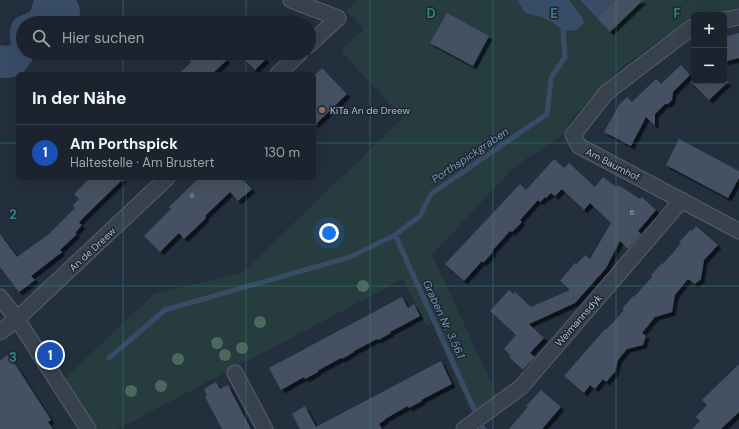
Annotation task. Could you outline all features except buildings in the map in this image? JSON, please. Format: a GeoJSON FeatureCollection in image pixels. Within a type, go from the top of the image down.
{"type":"FeatureCollection","features":[{"type":"Feature","properties":{"kind":"street"},"geometry":{"type":"LineString","coordinates":[[291,0],[338,18],[316,38]]}},
{"type":"Feature","properties":{"kind":"street"},"geometry":{"type":"LineString","coordinates":[[727,19],[739,17]]}},
{"type":"Feature","properties":{"kind":"street","name":"Am Baumhof"},"geometry":{"type":"LineString","coordinates":[[691,28],[606,93],[573,135],[579,146],[739,231]]}},
{"type":"Feature","properties":{"kind":"street"},"geometry":{"type":"LineString","coordinates":[[280,72],[293,60]]}},
{"type":"Feature","properties":{"kind":"street","name":"An de Dreew"},"geometry":{"type":"LineString","coordinates":[[0,332],[17,319],[165,180]]}},
{"type":"Feature","properties":{"kind":"street","name":"Weimannsdyk"},"geometry":{"type":"LineString","coordinates":[[464,429],[521,387],[682,200]]}},
{"type":"Feature","properties":{"kind":"street"},"geometry":{"type":"LineString","coordinates":[[0,297],[17,319],[88,429]]}},
{"type":"Feature","properties":{"kind":"street"},"geometry":{"type":"LineString","coordinates":[[234,373],[265,429]]}},
{"type":"Feature","properties":{"kind":"green space"},"geometry":{"type":"Polygon","coordinates":[[[358,0],[517,0],[525,13],[546,19],[563,30],[571,32],[577,10],[569,0],[580,0],[612,34],[616,29],[615,28],[643,0],[739,0],[739,8],[724,12],[691,12],[691,22],[658,41],[617,71],[571,119],[566,133],[515,166],[432,255],[498,397],[473,416],[432,323],[426,325],[403,279],[118,429],[97,429],[65,378],[154,294],[242,273],[403,118],[341,51],[364,29],[346,11],[358,0]]]}},
{"type":"Feature","properties":{"kind":"water"},"geometry":{"type":"Polygon","coordinates":[[[34,0],[76,0],[80,9],[80,15],[20,16],[30,12],[34,0]]]}},
{"type":"Feature","properties":{"kind":"water"},"geometry":{"type":"Polygon","coordinates":[[[517,0],[569,0],[582,17],[584,23],[574,31],[565,30],[546,19],[525,13],[517,0]]]}},
{"type":"Feature","properties":{"kind":"water"},"geometry":{"type":"Polygon","coordinates":[[[580,0],[615,0],[597,18],[580,0]]]}},
{"type":"Feature","properties":{"kind":"water"},"geometry":{"type":"Polygon","coordinates":[[[16,18],[16,60],[32,60],[24,72],[16,72],[16,76],[0,78],[0,45],[6,46],[11,44],[10,29],[16,18]]]}},
{"type":"Feature","properties":{"kind":"waterway","name":"Porthspickgraben"},"geometry":{"type":"LineString","coordinates":[[109,358],[165,310],[350,257],[395,235],[420,216],[431,194],[547,114],[551,78],[565,57],[563,30],[564,23]]}},
{"type":"Feature","properties":{"kind":"waterway","name":"Graben Nr. 3.56.1"},"geometry":{"type":"LineString","coordinates":[[395,235],[475,411]]}},
{"type":"Feature","properties":{"kind":"place","name":"KiTa An de Dreew"},"geometry":{"type":"Point","coordinates":[322,110]}},
{"type":"Feature","properties":{"kind":"place","name":"Am Porthspick"},"geometry":{"type":"Point","coordinates":[50,355]}}]}
